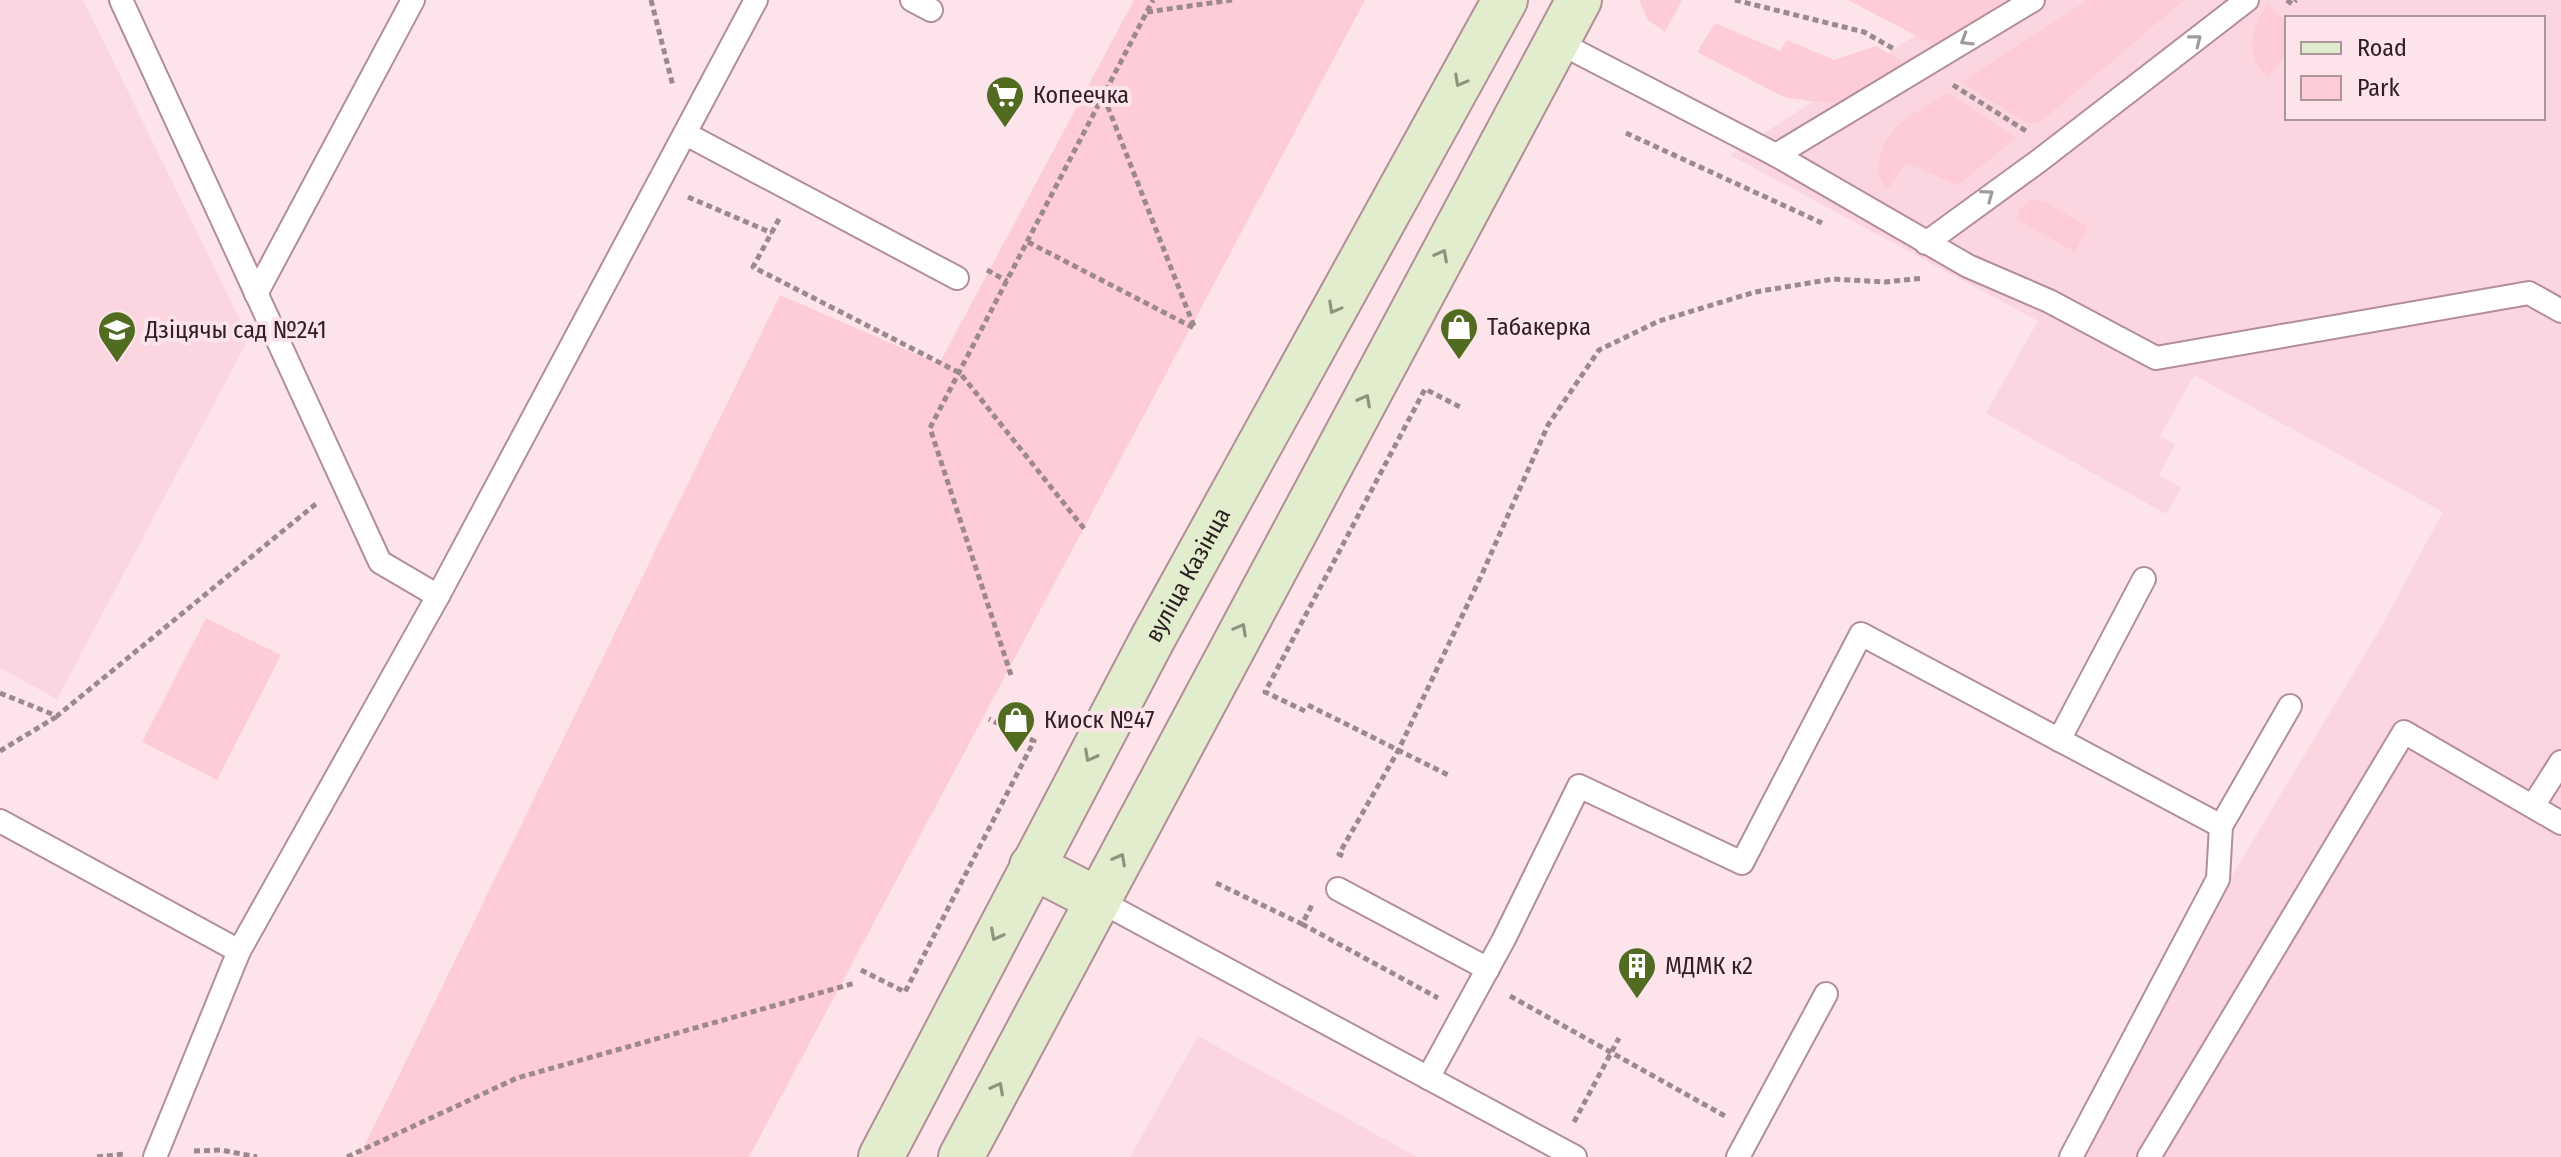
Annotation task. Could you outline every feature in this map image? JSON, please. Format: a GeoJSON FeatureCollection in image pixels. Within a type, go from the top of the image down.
{"type":"FeatureCollection","features":[{"type":"Feature","properties":{"kind":"main road"},"geometry":{"type":"LineString","coordinates":[[961,1157],[1579,0]]}},
{"type":"Feature","properties":{"kind":"main road"},"geometry":{"type":"LineString","coordinates":[[1502,6],[1556,41]]}},
{"type":"Feature","properties":{"kind":"main road","name":"вуліца Казінца"},"geometry":{"type":"LineString","coordinates":[[881,1157],[1160,624],[1502,6]]}},
{"type":"Feature","properties":{"kind":"main road"},"geometry":{"type":"LineString","coordinates":[[1032,866],[1098,900]]}},
{"type":"Feature","properties":{"kind":"lane"},"geometry":{"type":"LineString","coordinates":[[121,0],[380,562],[438,596]]}},
{"type":"Feature","properties":{"kind":"lane"},"geometry":{"type":"LineString","coordinates":[[256,294],[413,0]]}},
{"type":"Feature","properties":{"kind":"lane"},"geometry":{"type":"LineString","coordinates":[[155,1157],[239,951],[438,596],[756,0]]}},
{"type":"Feature","properties":{"kind":"lane"},"geometry":{"type":"LineString","coordinates":[[1776,155],[2033,0]]}},
{"type":"Feature","properties":{"kind":"lane"},"geometry":{"type":"LineString","coordinates":[[1926,243],[2247,0]]}},
{"type":"Feature","properties":{"kind":"lane"},"geometry":{"type":"LineString","coordinates":[[1556,41],[1776,155],[1926,243],[2004,283],[2049,301],[2156,358],[2529,293],[2561,311]]}},
{"type":"Feature","properties":{"kind":"lane"},"geometry":{"type":"LineString","coordinates":[[686,134],[957,278]]}},
{"type":"Feature","properties":{"kind":"lane"},"geometry":{"type":"LineString","coordinates":[[2059,740],[2144,579]]}},
{"type":"Feature","properties":{"kind":"lane"},"geometry":{"type":"LineString","coordinates":[[1428,1078],[1484,975],[1579,786],[1742,863],[1861,634],[2221,826]]}},
{"type":"Feature","properties":{"kind":"lane"},"geometry":{"type":"LineString","coordinates":[[2071,1157],[2218,879],[2221,826],[2290,706]]}},
{"type":"Feature","properties":{"kind":"lane"},"geometry":{"type":"LineString","coordinates":[[2149,1157],[2404,732],[2561,823]]}},
{"type":"Feature","properties":{"kind":"lane"},"geometry":{"type":"LineString","coordinates":[[2533,806],[2561,762]]}},
{"type":"Feature","properties":{"kind":"lane"},"geometry":{"type":"LineString","coordinates":[[0,821],[239,951]]}},
{"type":"Feature","properties":{"kind":"lane"},"geometry":{"type":"LineString","coordinates":[[1338,889],[1484,975]]}},
{"type":"Feature","properties":{"kind":"lane"},"geometry":{"type":"LineString","coordinates":[[1098,900],[1567,1153]]}},
{"type":"Feature","properties":{"kind":"lane"},"geometry":{"type":"LineString","coordinates":[[1738,1157],[1826,994]]}},
{"type":"Feature","properties":{"kind":"path"},"geometry":{"type":"LineString","coordinates":[[651,0],[686,134]]}},
{"type":"Feature","properties":{"kind":"path"},"geometry":{"type":"LineString","coordinates":[[1011,675],[930,428],[1153,0]]}},
{"type":"Feature","properties":{"kind":"path"},"geometry":{"type":"LineString","coordinates":[[1147,12],[1232,0]]}},
{"type":"Feature","properties":{"kind":"path"},"geometry":{"type":"LineString","coordinates":[[1735,0],[1864,32],[2031,135]]}},
{"type":"Feature","properties":{"kind":"path"},"geometry":{"type":"LineString","coordinates":[[2287,0],[2292,4],[2296,0]]}},
{"type":"Feature","properties":{"kind":"path"},"geometry":{"type":"LineString","coordinates":[[1028,242],[1195,329],[1104,96]]}},
{"type":"Feature","properties":{"kind":"path"},"geometry":{"type":"LineString","coordinates":[[1626,133],[1827,225]]}},
{"type":"Feature","properties":{"kind":"path"},"geometry":{"type":"LineString","coordinates":[[659,184],[772,233]]}},
{"type":"Feature","properties":{"kind":"path"},"geometry":{"type":"LineString","coordinates":[[1353,861],[1339,854],[1398,751],[1548,425],[1599,350],[1659,321],[1755,292],[1833,279],[1885,282],[1937,277],[1924,271]]}},
{"type":"Feature","properties":{"kind":"path"},"geometry":{"type":"LineString","coordinates":[[960,373],[1086,531]]}},
{"type":"Feature","properties":{"kind":"path"},"geometry":{"type":"LineString","coordinates":[[1450,776],[1265,692],[1425,389],[1462,408]]}},
{"type":"Feature","properties":{"kind":"path"},"geometry":{"type":"LineString","coordinates":[[0,751],[57,716],[344,483]]}},
{"type":"Feature","properties":{"kind":"path"},"geometry":{"type":"LineString","coordinates":[[0,693],[57,716]]}},
{"type":"Feature","properties":{"kind":"path"},"geometry":{"type":"LineString","coordinates":[[861,970],[905,992],[1010,791],[1034,741],[989,719]]}},
{"type":"Feature","properties":{"kind":"path"},"geometry":{"type":"LineString","coordinates":[[1216,883],[1286,917]]}},
{"type":"Feature","properties":{"kind":"path"},"geometry":{"type":"LineString","coordinates":[[1302,924],[1464,1012]]}},
{"type":"Feature","properties":{"kind":"path"},"geometry":{"type":"LineString","coordinates":[[1484,975],[1612,1053],[1752,1131]]}},
{"type":"Feature","properties":{"kind":"path"},"geometry":{"type":"LineString","coordinates":[[347,1157],[517,1078],[855,983]]}},
{"type":"Feature","properties":{"kind":"path"},"geometry":{"type":"LineString","coordinates":[[1567,1153],[1619,1038]]}},
{"type":"Feature","properties":{"kind":"shaded area","name":"Дзіцячы сад №241"},"geometry":{"type":"Polygon","coordinates":[[[0,0],[83,0],[249,338],[57,699],[0,668],[0,0]]]}},
{"type":"Feature","properties":{"kind":"shaded area"},"geometry":{"type":"Polygon","coordinates":[[[1970,0],[2561,0],[2561,1157],[2063,1157],[2379,631],[2443,512],[2194,375],[2160,436],[2175,445],[2159,475],[2181,488],[2166,514],[1986,413],[2038,321],[1730,155],[1970,0]]]}},
{"type":"Feature","properties":{"kind":"shaded area"},"geometry":{"type":"Polygon","coordinates":[[[1198,1036],[1417,1157],[1130,1157],[1198,1036]]]}},
{"type":"Feature","properties":{"kind":"green space"},"geometry":{"type":"Polygon","coordinates":[[[1134,0],[1365,0],[749,1157],[359,1157],[780,295],[939,364],[1134,0]]]}},
{"type":"Feature","properties":{"kind":"green space"},"geometry":{"type":"Polygon","coordinates":[[[1639,0],[1682,0],[1665,32],[1648,20],[1639,0]]]}},
{"type":"Feature","properties":{"kind":"green space"},"geometry":{"type":"Polygon","coordinates":[[[1848,0],[2006,0],[1934,45],[1848,0]]]}},
{"type":"Feature","properties":{"kind":"green space"},"geometry":{"type":"Polygon","coordinates":[[[2088,0],[2184,0],[2039,123],[2027,123],[1961,82],[2088,0]]]}},
{"type":"Feature","properties":{"kind":"green space"},"geometry":{"type":"Polygon","coordinates":[[[2267,3],[2285,21],[2285,55],[2268,77],[2260,69],[2253,51],[2257,22],[2267,3]]]}},
{"type":"Feature","properties":{"kind":"green space"},"geometry":{"type":"Polygon","coordinates":[[[1715,23],[1780,51],[1787,40],[1834,60],[1876,46],[1905,64],[1844,102],[1822,103],[1784,97],[1697,52],[1715,23]]]}},
{"type":"Feature","properties":{"kind":"green space"},"geometry":{"type":"Polygon","coordinates":[[[1948,93],[2016,138],[1958,185],[1906,163],[1887,190],[1878,175],[1880,158],[1891,133],[1910,116],[1948,93]]]}},
{"type":"Feature","properties":{"kind":"green space"},"geometry":{"type":"Polygon","coordinates":[[[2029,200],[2043,201],[2088,226],[2075,252],[2018,220],[2019,210],[2029,200]]]}},
{"type":"Feature","properties":{"kind":"green space"},"geometry":{"type":"Polygon","coordinates":[[[206,618],[281,655],[217,780],[142,742],[206,618]]]}},
{"type":"Feature","properties":{"kind":"place","name":"Копеечка"},"geometry":{"type":"Point","coordinates":[1005,129]}},
{"type":"Feature","properties":{"kind":"place","name":"Табакерка"},"geometry":{"type":"Point","coordinates":[1459,361]}},
{"type":"Feature","properties":{"kind":"place","name":"Дзіцячы сад №241"},"geometry":{"type":"Point","coordinates":[117,364]}},
{"type":"Feature","properties":{"kind":"place","name":"Киоск №47"},"geometry":{"type":"Point","coordinates":[1016,754]}},
{"type":"Feature","properties":{"kind":"place","name":"МДМК к2"},"geometry":{"type":"Point","coordinates":[1637,1000]}}]}
